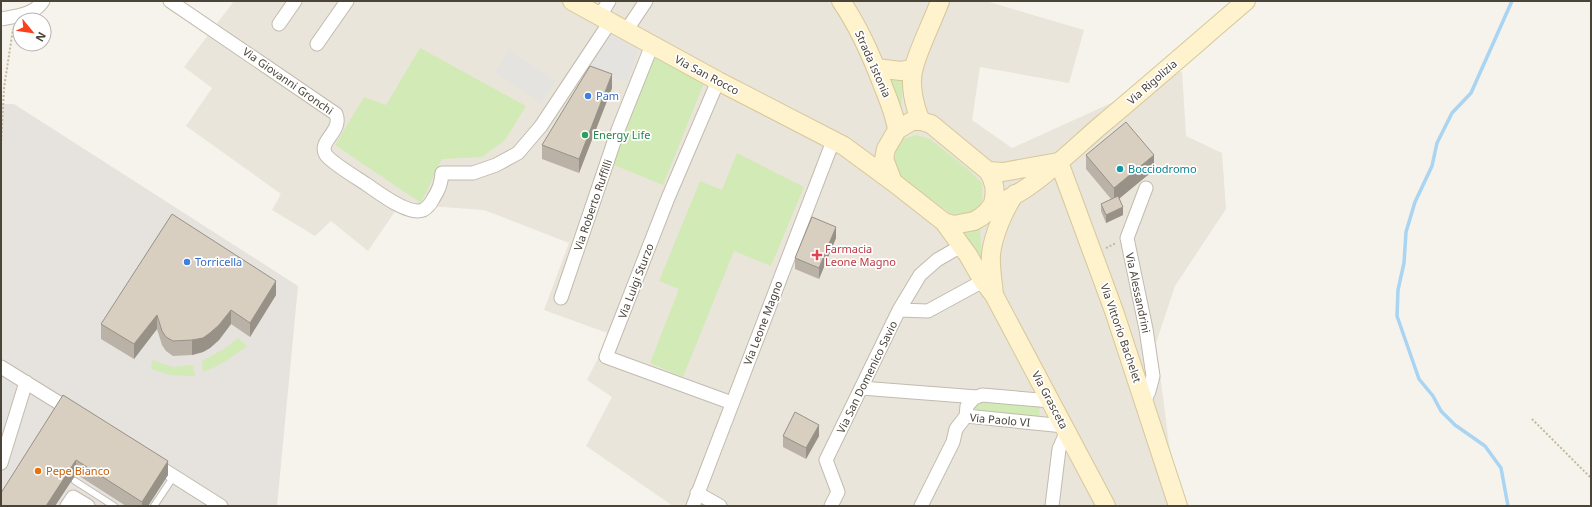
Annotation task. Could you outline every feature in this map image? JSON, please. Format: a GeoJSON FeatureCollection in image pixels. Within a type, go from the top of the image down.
{"type":"FeatureCollection","features":[{"type":"Feature","properties":{"kind":"street"},"geometry":{"type":"LineString","coordinates":[[30,12],[38,8],[43,1]]}},
{"type":"Feature","properties":{"kind":"street","name":"Via Giovanni Gronchi"},"geometry":{"type":"LineString","coordinates":[[170,1],[336,114],[338,119],[337,126],[325,143],[324,150],[327,156],[357,178],[408,210],[416,211],[423,210],[430,203],[442,184],[442,173],[473,173],[496,165],[518,153],[541,126],[605,19]]}},
{"type":"Feature","properties":{"kind":"street"},"geometry":{"type":"LineString","coordinates":[[279,24],[295,1]]}},
{"type":"Feature","properties":{"kind":"street"},"geometry":{"type":"LineString","coordinates":[[317,44],[347,1]]}},
{"type":"Feature","properties":{"kind":"street","name":"Via San Rocco"},"geometry":{"type":"LineString","coordinates":[[572,1],[718,81],[839,144]]}},
{"type":"Feature","properties":{"kind":"street"},"geometry":{"type":"LineString","coordinates":[[605,19],[609,1]]}},
{"type":"Feature","properties":{"kind":"street"},"geometry":{"type":"LineString","coordinates":[[626,31],[646,1]]}},
{"type":"Feature","properties":{"kind":"street","name":"Strada Istonia"},"geometry":{"type":"LineString","coordinates":[[841,1],[851,16],[876,68],[895,118],[897,130]]}},
{"type":"Feature","properties":{"kind":"street"},"geometry":{"type":"LineString","coordinates":[[921,121],[916,107],[913,91],[914,68],[940,1]]}},
{"type":"Feature","properties":{"kind":"street","name":"Via Rigolizia"},"geometry":{"type":"LineString","coordinates":[[990,208],[1006,200],[1052,168],[1246,1]]}},
{"type":"Feature","properties":{"kind":"street"},"geometry":{"type":"LineString","coordinates":[[1,19],[12,17]]}},
{"type":"Feature","properties":{"kind":"street","name":"Via Roberto Ruffilli"},"geometry":{"type":"LineString","coordinates":[[562,298],[618,130],[652,45]]}},
{"type":"Feature","properties":{"kind":"street"},"geometry":{"type":"LineString","coordinates":[[876,68],[901,71],[914,68]]}},
{"type":"Feature","properties":{"kind":"street","name":"Via Luigi Sturzo"},"geometry":{"type":"LineString","coordinates":[[718,81],[668,198],[606,358],[732,404]]}},
{"type":"Feature","properties":{"kind":"street"},"geometry":{"type":"LineString","coordinates":[[893,182],[884,159],[886,149],[897,130],[912,121],[921,121],[931,124],[988,170],[995,188],[990,208],[987,248],[991,263]]}},
{"type":"Feature","properties":{"kind":"street"},"geometry":{"type":"LineString","coordinates":[[839,144],[868,150],[886,149]]}},
{"type":"Feature","properties":{"kind":"street"},"geometry":{"type":"LineString","coordinates":[[839,144],[893,182],[944,222],[954,224],[974,221],[990,208]]}},
{"type":"Feature","properties":{"kind":"street","name":"Via Leone Magno"},"geometry":{"type":"LineString","coordinates":[[693,506],[732,404],[839,144]]}},
{"type":"Feature","properties":{"kind":"street"},"geometry":{"type":"LineString","coordinates":[[988,170],[1003,172],[1049,162],[1059,162]]}},
{"type":"Feature","properties":{"kind":"street","name":"Via Vittorio Bachelet"},"geometry":{"type":"LineString","coordinates":[[1059,162],[1145,400],[1178,506]]}},
{"type":"Feature","properties":{"kind":"street","name":"Via Alessandrini"},"geometry":{"type":"LineString","coordinates":[[1145,400],[1153,376],[1146,329],[1127,238],[1146,188]]}},
{"type":"Feature","properties":{"kind":"street"},"geometry":{"type":"LineString","coordinates":[[988,288],[991,254],[994,242],[1007,205],[1015,194]]}},
{"type":"Feature","properties":{"kind":"street","name":"Via Grasceta"},"geometry":{"type":"LineString","coordinates":[[944,222],[988,288],[1051,401],[1106,506]]}},
{"type":"Feature","properties":{"kind":"street"},"geometry":{"type":"LineString","coordinates":[[899,310],[920,275],[937,260],[961,246]]}},
{"type":"Feature","properties":{"kind":"street","name":"Via San Domenico Savio"},"geometry":{"type":"LineString","coordinates":[[831,506],[838,492],[826,460],[899,310],[928,311],[988,288]]}},
{"type":"Feature","properties":{"kind":"street"},"geometry":{"type":"LineString","coordinates":[[1,367],[80,416]]}},
{"type":"Feature","properties":{"kind":"street"},"geometry":{"type":"LineString","coordinates":[[1,463],[26,382]]}},
{"type":"Feature","properties":{"kind":"street","name":"Via Paolo VI"},"geometry":{"type":"LineString","coordinates":[[861,388],[977,397],[982,394],[1051,401]]}},
{"type":"Feature","properties":{"kind":"street"},"geometry":{"type":"LineString","coordinates":[[966,416],[967,406],[977,397]]}},
{"type":"Feature","properties":{"kind":"street","name":"Via Paolo VI"},"geometry":{"type":"LineString","coordinates":[[920,506],[953,442],[956,429],[966,416],[1065,428]]}},
{"type":"Feature","properties":{"kind":"street"},"geometry":{"type":"LineString","coordinates":[[1052,506],[1059,449],[1065,428]]}},
{"type":"Feature","properties":{"kind":"street"},"geometry":{"type":"LineString","coordinates":[[140,454],[174,476],[211,504]]}},
{"type":"Feature","properties":{"kind":"street"},"geometry":{"type":"LineString","coordinates":[[697,493],[720,506]]}},
{"type":"Feature","properties":{"kind":"street"},"geometry":{"type":"LineString","coordinates":[[67,506],[73,497],[88,506]]}},
{"type":"Feature","properties":{"kind":"lane"},"geometry":{"type":"LineString","coordinates":[[154,506],[174,476]]}},
{"type":"Feature","properties":{"kind":"lane"},"geometry":{"type":"LineString","coordinates":[[75,481],[114,506]]}},
{"type":"Feature","properties":{"kind":"path"},"geometry":{"type":"LineString","coordinates":[[1,145],[4,88],[12,36]]}},
{"type":"Feature","properties":{"kind":"path"},"geometry":{"type":"LineString","coordinates":[[1093,253],[1127,238]]}},
{"type":"Feature","properties":{"kind":"path"},"geometry":{"type":"LineString","coordinates":[[1532,419],[1591,478]]}},
{"type":"Feature","properties":{"kind":"shaded area"},"geometry":{"type":"Polygon","coordinates":[[[234,1],[986,1],[1084,30],[1069,83],[980,67],[972,120],[1012,148],[1182,71],[1186,136],[1222,153],[1226,209],[1175,286],[1156,343],[1177,506],[673,506],[586,446],[612,397],[587,380],[610,334],[544,310],[569,243],[484,210],[400,204],[368,251],[331,221],[315,236],[272,210],[281,194],[186,126],[212,88],[184,67],[234,1]]]}},
{"type":"Feature","properties":{"kind":"shaded area"},"geometry":{"type":"Polygon","coordinates":[[[609,30],[639,48],[627,82],[588,71],[609,30]]]}},
{"type":"Feature","properties":{"kind":"shaded area"},"geometry":{"type":"Polygon","coordinates":[[[508,50],[556,80],[542,103],[494,73],[508,50]]]}},
{"type":"Feature","properties":{"kind":"shaded area"},"geometry":{"type":"Polygon","coordinates":[[[1,104],[14,104],[298,286],[277,506],[1,506],[1,104]]]}},
{"type":"Feature","properties":{"kind":"shaded area"},"geometry":{"type":"Polygon","coordinates":[[[1,381],[13,387],[6,424],[1,440],[1,381]]]}},
{"type":"Feature","properties":{"kind":"green space"},"geometry":{"type":"Polygon","coordinates":[[[420,48],[526,106],[505,140],[482,157],[442,159],[421,203],[335,145],[364,97],[386,105],[420,48]]]}},
{"type":"Feature","properties":{"kind":"green space"},"geometry":{"type":"Polygon","coordinates":[[[654,56],[704,83],[663,185],[609,163],[654,56]]]}},
{"type":"Feature","properties":{"kind":"green space"},"geometry":{"type":"Polygon","coordinates":[[[883,75],[904,75],[901,108],[883,75]]]}},
{"type":"Feature","properties":{"kind":"green space"},"geometry":{"type":"Polygon","coordinates":[[[916,135],[930,139],[970,171],[982,183],[982,201],[979,207],[964,217],[950,213],[898,175],[893,163],[895,149],[903,139],[916,135]]]}},
{"type":"Feature","properties":{"kind":"green space"},"geometry":{"type":"Polygon","coordinates":[[[737,153],[804,187],[771,266],[734,251],[683,377],[650,363],[679,289],[659,281],[700,181],[722,190],[737,153]]]}},
{"type":"Feature","properties":{"kind":"green space"},"geometry":{"type":"Polygon","coordinates":[[[980,225],[982,269],[956,232],[980,225]]]}},
{"type":"Feature","properties":{"kind":"green space"},"geometry":{"type":"Polygon","coordinates":[[[238,338],[247,346],[226,361],[203,372],[202,361],[224,349],[238,338]]]}},
{"type":"Feature","properties":{"kind":"green space"},"geometry":{"type":"Polygon","coordinates":[[[152,360],[173,367],[193,365],[195,376],[171,375],[151,369],[152,360]]]}},
{"type":"Feature","properties":{"kind":"green space"},"geometry":{"type":"Polygon","coordinates":[[[977,397],[1040,404],[1039,421],[975,413],[977,397]]]}},
{"type":"Feature","properties":{"kind":"building"},"geometry":{"type":"Polygon","coordinates":[[[590,66],[612,74],[579,159],[542,145],[590,66]]]}},
{"type":"Feature","properties":{"kind":"building","name":"Bocciodromo"},"geometry":{"type":"Polygon","coordinates":[[[1126,122],[1154,155],[1114,188],[1086,155],[1126,122]]]}},
{"type":"Feature","properties":{"kind":"building"},"geometry":{"type":"Polygon","coordinates":[[[1118,196],[1123,207],[1106,215],[1101,204],[1118,196]]]}},
{"type":"Feature","properties":{"kind":"building","name":"Torricella"},"geometry":{"type":"Polygon","coordinates":[[[172,214],[276,281],[250,323],[231,310],[219,325],[203,338],[173,341],[166,337],[162,331],[157,315],[134,344],[101,324],[172,214]]]}},
{"type":"Feature","properties":{"kind":"building"},"geometry":{"type":"Polygon","coordinates":[[[812,217],[836,227],[819,268],[795,258],[812,217]]]}},
{"type":"Feature","properties":{"kind":"building"},"geometry":{"type":"Polygon","coordinates":[[[63,395],[168,461],[142,502],[76,460],[46,506],[1,506],[1,493],[63,395]]]}},
{"type":"Feature","properties":{"kind":"building"},"geometry":{"type":"Polygon","coordinates":[[[795,412],[819,425],[806,448],[783,436],[795,412]]]}},
{"type":"Feature","properties":{"kind":"waterway"},"geometry":{"type":"LineString","coordinates":[[1508,506],[1501,468],[1485,446],[1455,425],[1441,411],[1433,396],[1419,379],[1397,316],[1398,290],[1404,263],[1406,232],[1415,202],[1432,166],[1437,143],[1452,113],[1471,93],[1512,1]]}},
{"type":"Feature","properties":{"kind":"place","name":"Pam"},"geometry":{"type":"Point","coordinates":[588,96]}},
{"type":"Feature","properties":{"kind":"place","name":"Energy Life"},"geometry":{"type":"Point","coordinates":[585,135]}},
{"type":"Feature","properties":{"kind":"place","name":"Bocciodromo"},"geometry":{"type":"Point","coordinates":[1120,169]}},
{"type":"Feature","properties":{"kind":"place","name":"Farmacia Leone Magno"},"geometry":{"type":"Point","coordinates":[817,255]}},
{"type":"Feature","properties":{"kind":"place","name":"Torricella"},"geometry":{"type":"Point","coordinates":[187,262]}},
{"type":"Feature","properties":{"kind":"place","name":"Pepe Bianco"},"geometry":{"type":"Point","coordinates":[38,471]}}]}
